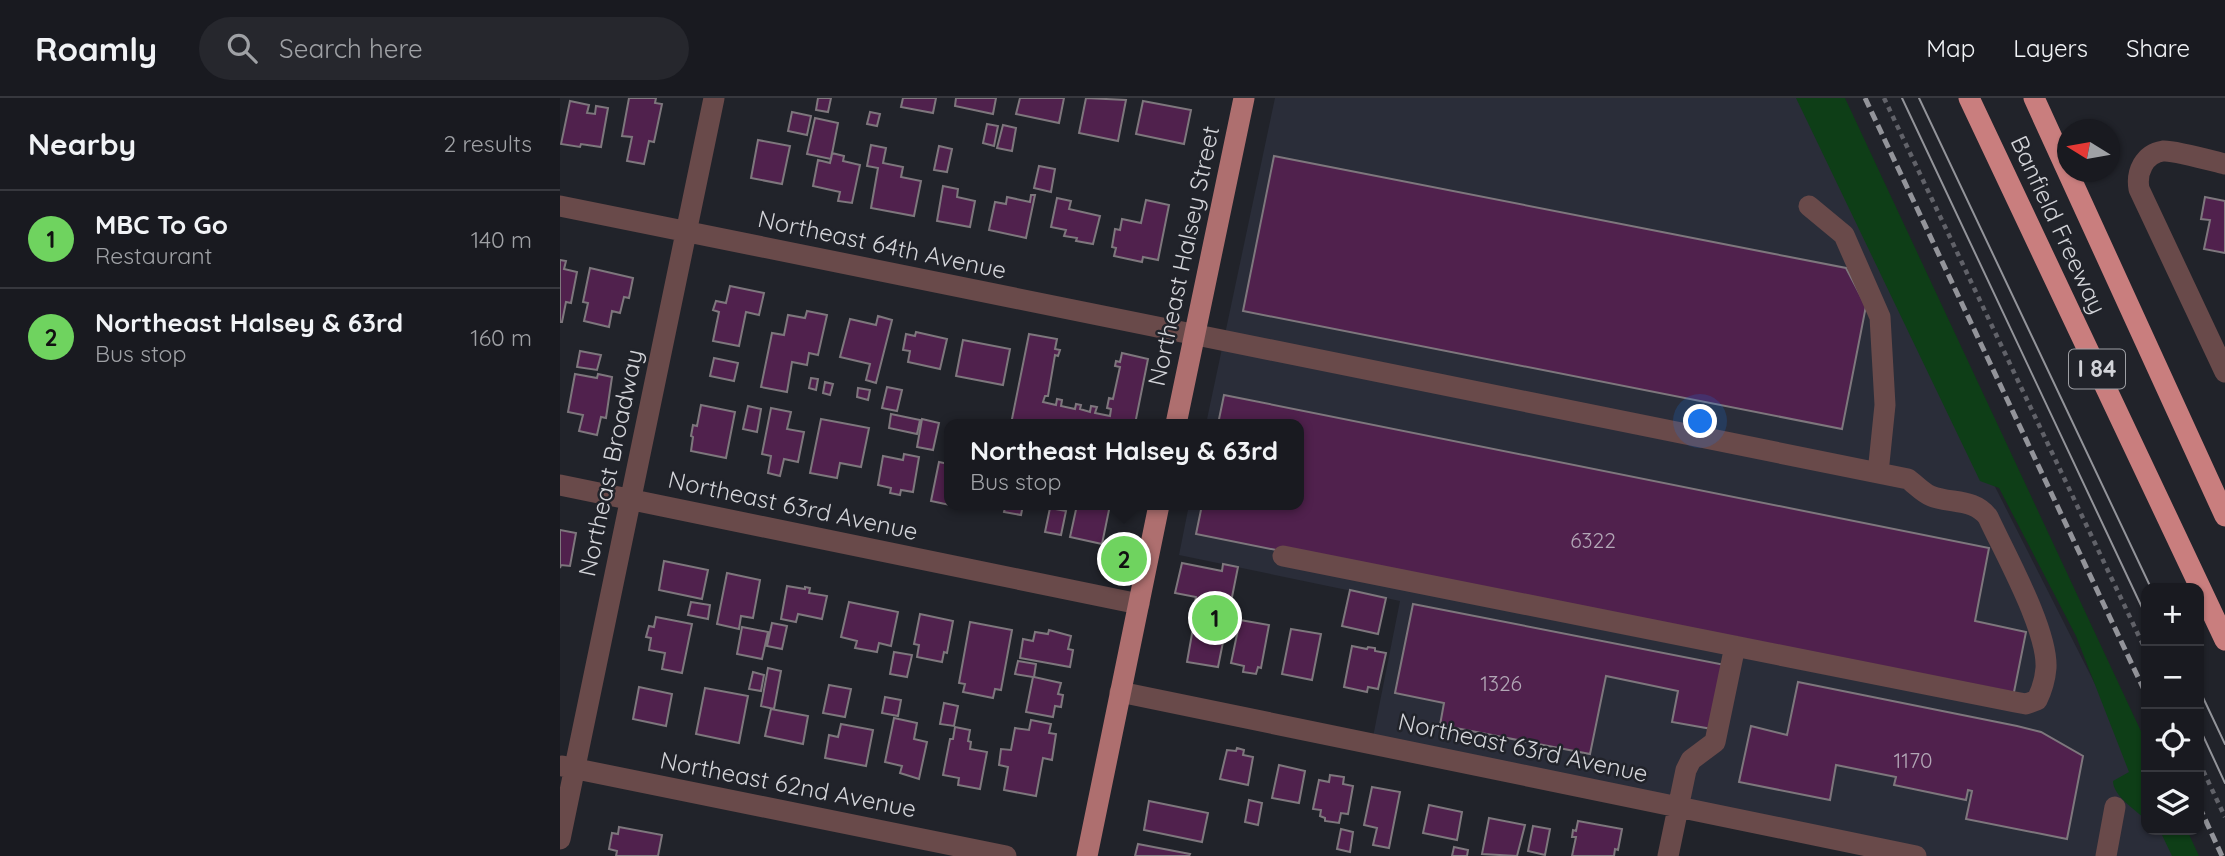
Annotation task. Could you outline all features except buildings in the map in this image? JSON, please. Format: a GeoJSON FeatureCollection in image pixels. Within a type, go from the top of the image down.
{"type":"FeatureCollection","features":[{"type":"Feature","properties":{"kind":"highway","name":"Banfield Freeway"},"geometry":{"type":"LineString","coordinates":[[1969,98],[2225,640]]}},
{"type":"Feature","properties":{"kind":"highway","name":"Banfield Freeway"},"geometry":{"type":"LineString","coordinates":[[2034,98],[2225,516]]}},
{"type":"Feature","properties":{"kind":"main road","name":"Northeast Halsey Street"},"geometry":{"type":"LineString","coordinates":[[1177,419],[1244,98]]}},
{"type":"Feature","properties":{"kind":"main road"},"geometry":{"type":"LineString","coordinates":[[1087,856],[1158,510]]}},
{"type":"Feature","properties":{"kind":"street","name":"Northeast Broadway"},"geometry":{"type":"LineString","coordinates":[[560,839],[567,767],[630,499],[714,98]]}},
{"type":"Feature","properties":{"kind":"street"},"geometry":{"type":"LineString","coordinates":[[2225,164],[2164,151],[2143,163],[2138,173],[2139,189],[2225,372]]}},
{"type":"Feature","properties":{"kind":"street","name":"Northeast 64th Avenue"},"geometry":{"type":"LineString","coordinates":[[560,206],[1908,479],[1929,495],[1974,505],[1982,509],[1988,517],[2037,624],[2046,666],[2037,700],[2026,704],[1735,646]]}},
{"type":"Feature","properties":{"kind":"street"},"geometry":{"type":"LineString","coordinates":[[1809,206],[1844,234],[1880,317],[1885,405],[1878,473]]}},
{"type":"Feature","properties":{"kind":"street","name":"Northeast 63rd Avenue"},"geometry":{"type":"LineString","coordinates":[[560,485],[1139,604]]}},
{"type":"Feature","properties":{"kind":"street"},"geometry":{"type":"LineString","coordinates":[[1283,556],[1735,646],[1715,742],[1691,760],[1686,770],[1668,856]]}},
{"type":"Feature","properties":{"kind":"street","name":"Northeast 63rd Avenue"},"geometry":{"type":"LineString","coordinates":[[1120,692],[1916,856]]}},
{"type":"Feature","properties":{"kind":"street","name":"Northeast 62nd Avenue"},"geometry":{"type":"LineString","coordinates":[[567,767],[1006,856]]}},
{"type":"Feature","properties":{"kind":"street"},"geometry":{"type":"LineString","coordinates":[[2106,856],[2115,807]]}},
{"type":"Feature","properties":{"kind":"path"},"geometry":{"type":"LineString","coordinates":[[1884,98],[2144,646]]}},
{"type":"Feature","properties":{"kind":"path"},"geometry":{"type":"LineString","coordinates":[[2204,772],[2225,817]]}},
{"type":"Feature","properties":{"kind":"shaded area"},"geometry":{"type":"Polygon","coordinates":[[[1275,98],[1798,98],[2097,688],[2141,786],[2141,835],[2163,835],[2173,856],[1910,856],[1371,747],[1400,601],[1179,555],[1188,510],[1304,510],[1304,419],[1207,419],[1275,98]]]}},
{"type":"Feature","properties":{"kind":"green space"},"geometry":{"type":"Polygon","coordinates":[[[1796,98],[1845,98],[2141,731],[2141,815],[2114,787],[2113,781],[2129,772],[2076,636],[1999,488],[1980,481],[1796,98]]]}},
{"type":"Feature","properties":{"kind":"green space"},"geometry":{"type":"Polygon","coordinates":[[[2162,835],[2189,835],[2199,856],[2172,856],[2162,835]]]}},
{"type":"Feature","properties":{"kind":"tram line"},"geometry":{"type":"LineString","coordinates":[[1902,98],[2141,605]]}},
{"type":"Feature","properties":{"kind":"tram line"},"geometry":{"type":"LineString","coordinates":[[1919,98],[2149,583]]}},
{"type":"Feature","properties":{"kind":"tram line"},"geometry":{"type":"LineString","coordinates":[[2204,700],[2225,744]]}},
{"type":"Feature","properties":{"kind":"tram line"},"geometry":{"type":"LineString","coordinates":[[2204,738],[2225,783]]}},
{"type":"Feature","properties":{"kind":"railway"},"geometry":{"type":"LineString","coordinates":[[1865,98],[2141,683]]}},
{"type":"Feature","properties":{"kind":"railway"},"geometry":{"type":"LineString","coordinates":[[2204,817],[2222,856]]}},
{"type":"Feature","properties":{"kind":"place","name":"Northeast Halsey & 63rd"},"geometry":{"type":"Point","coordinates":[1124,559]}},
{"type":"Feature","properties":{"kind":"place","name":"MBC To Go"},"geometry":{"type":"Point","coordinates":[1215,618]}}]}
